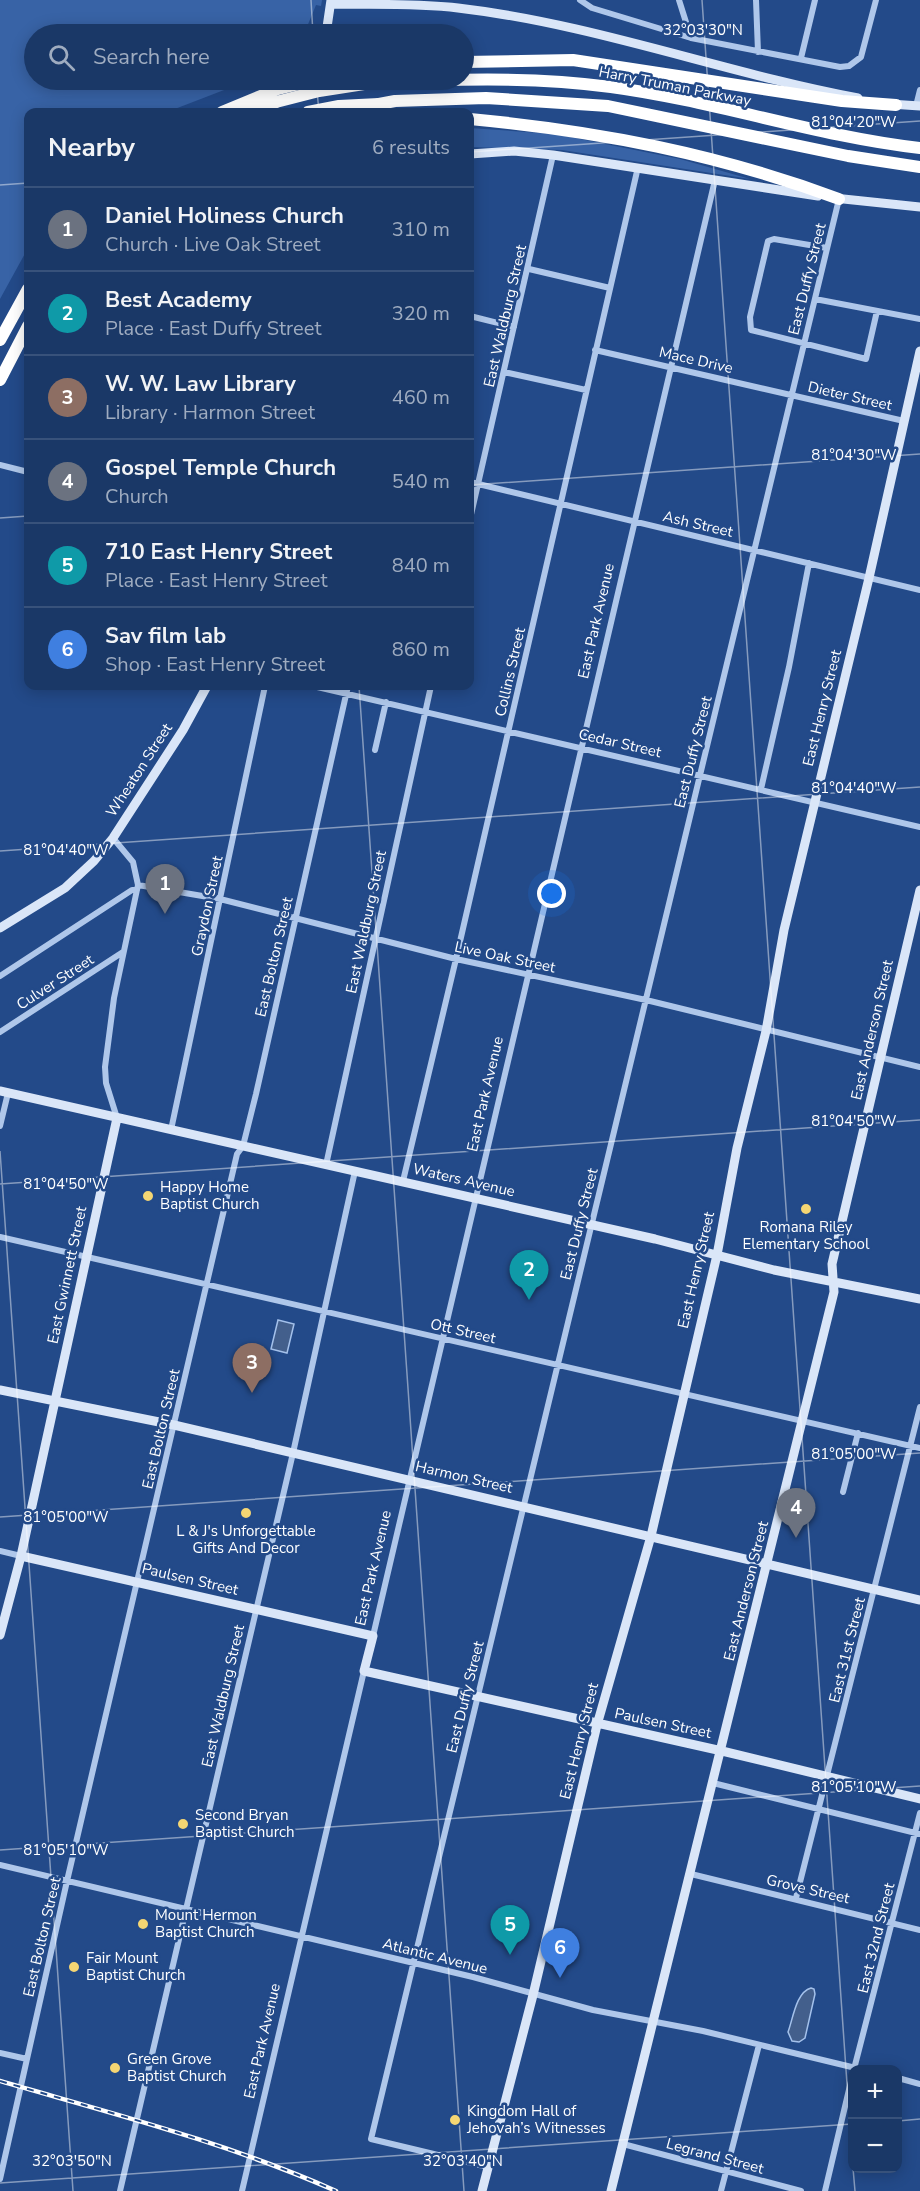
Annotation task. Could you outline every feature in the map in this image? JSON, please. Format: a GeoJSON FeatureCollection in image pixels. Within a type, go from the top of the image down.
{"type":"FeatureCollection","features":[{"type":"Feature","properties":{"kind":"highway"},"geometry":{"type":"LineString","coordinates":[[474,62],[573,60],[842,101],[896,105]]}},
{"type":"Feature","properties":{"kind":"highway","name":"Harry Truman Parkway"},"geometry":{"type":"LineString","coordinates":[[474,81],[507,80],[611,87],[852,138],[920,148]]}},
{"type":"Feature","properties":{"kind":"highway"},"geometry":{"type":"LineString","coordinates":[[236,108],[291,90]]}},
{"type":"Feature","properties":{"kind":"highway","name":"Harry Truman Parkway"},"geometry":{"type":"LineString","coordinates":[[253,108],[277,96],[325,90]]}},
{"type":"Feature","properties":{"kind":"highway","name":"Harry Truman Parkway"},"geometry":{"type":"LineString","coordinates":[[329,108],[395,101],[486,98],[588,104],[666,116],[848,156],[918,167]]}},
{"type":"Feature","properties":{"kind":"highway"},"geometry":{"type":"LineString","coordinates":[[474,119],[555,127],[633,141],[772,174],[839,199]]}},
{"type":"Feature","properties":{"kind":"highway"},"geometry":{"type":"LineString","coordinates":[[0,340],[24,296]]}},
{"type":"Feature","properties":{"kind":"highway"},"geometry":{"type":"LineString","coordinates":[[0,380],[24,334]]}},
{"type":"Feature","properties":{"kind":"main road"},"geometry":{"type":"LineString","coordinates":[[328,24],[331,2],[461,4],[594,33],[851,96],[896,105],[918,106]]}},
{"type":"Feature","properties":{"kind":"main road"},"geometry":{"type":"LineString","coordinates":[[316,108],[318,90]]}},
{"type":"Feature","properties":{"kind":"main road"},"geometry":{"type":"LineString","coordinates":[[474,154],[514,152],[553,154],[839,199],[920,207]]}},
{"type":"Feature","properties":{"kind":"main road","name":"East Henry Street"},"geometry":{"type":"LineString","coordinates":[[482,2191],[533,1995],[597,1725],[651,1536],[717,1255],[737,1148],[766,1031],[784,930],[869,578],[920,351]]}},
{"type":"Feature","properties":{"kind":"main road","name":"Wheaton Street"},"geometry":{"type":"LineString","coordinates":[[0,928],[39,905],[76,879],[113,838],[183,730],[205,690]]}},
{"type":"Feature","properties":{"kind":"main road","name":"East Anderson Street"},"geometry":{"type":"LineString","coordinates":[[611,2191],[722,1751],[834,1292],[832,1264],[920,890]]}},
{"type":"Feature","properties":{"kind":"main road","name":"Waters Avenue"},"geometry":{"type":"LineString","coordinates":[[4,1092],[592,1224],[833,1282],[920,1299]]}},
{"type":"Feature","properties":{"kind":"main road","name":"East Gwinnett Street"},"geometry":{"type":"LineString","coordinates":[[0,1635],[21,1556],[117,1118]]}},
{"type":"Feature","properties":{"kind":"main road","name":"Harmon Street"},"geometry":{"type":"LineString","coordinates":[[0,1390],[174,1425],[920,1600]]}},
{"type":"Feature","properties":{"kind":"main road","name":"Paulsen Street"},"geometry":{"type":"LineString","coordinates":[[21,1556],[373,1636]]}},
{"type":"Feature","properties":{"kind":"main road","name":"East Park Avenue"},"geometry":{"type":"LineString","coordinates":[[364,1671],[373,1636]]}},
{"type":"Feature","properties":{"kind":"main road","name":"Paulsen Street"},"geometry":{"type":"LineString","coordinates":[[364,1671],[597,1725],[722,1751],[920,1799]]}},
{"type":"Feature","properties":{"kind":"street"},"geometry":{"type":"LineString","coordinates":[[580,0],[592,8],[691,38],[801,58],[840,68],[849,66],[862,55],[876,0]]}},
{"type":"Feature","properties":{"kind":"street"},"geometry":{"type":"LineString","coordinates":[[679,0],[691,38]]}},
{"type":"Feature","properties":{"kind":"street"},"geometry":{"type":"LineString","coordinates":[[756,0],[758,52]]}},
{"type":"Feature","properties":{"kind":"street"},"geometry":{"type":"LineString","coordinates":[[801,58],[815,0]]}},
{"type":"Feature","properties":{"kind":"street"},"geometry":{"type":"LineString","coordinates":[[918,106],[920,90]]}},
{"type":"Feature","properties":{"kind":"street","name":"East Waldburg Street"},"geometry":{"type":"LineString","coordinates":[[474,499],[529,269],[553,154]]}},
{"type":"Feature","properties":{"kind":"street","name":"Collins Street"},"geometry":{"type":"LineString","coordinates":[[403,1181],[638,167]]}},
{"type":"Feature","properties":{"kind":"street","name":"East Park Avenue"},"geometry":{"type":"LineString","coordinates":[[373,1636],[715,180]]}},
{"type":"Feature","properties":{"kind":"street","name":"East Duffy Street"},"geometry":{"type":"LineString","coordinates":[[488,2167],[371,2139],[839,199]]}},
{"type":"Feature","properties":{"kind":"street"},"geometry":{"type":"LineString","coordinates":[[827,248],[774,239],[768,242],[750,316],[752,330],[866,359],[877,311]]}},
{"type":"Feature","properties":{"kind":"street"},"geometry":{"type":"LineString","coordinates":[[529,269],[610,288]]}},
{"type":"Feature","properties":{"kind":"street"},"geometry":{"type":"LineString","coordinates":[[815,298],[920,319]]}},
{"type":"Feature","properties":{"kind":"street"},"geometry":{"type":"LineString","coordinates":[[474,317],[514,327]]}},
{"type":"Feature","properties":{"kind":"street","name":"Mace Drive"},"geometry":{"type":"LineString","coordinates":[[595,350],[792,395]]}},
{"type":"Feature","properties":{"kind":"street"},"geometry":{"type":"LineString","coordinates":[[504,372],[586,390]]}},
{"type":"Feature","properties":{"kind":"street","name":"Dieter Street"},"geometry":{"type":"LineString","coordinates":[[792,395],[904,421]]}},
{"type":"Feature","properties":{"kind":"street"},"geometry":{"type":"LineString","coordinates":[[0,465],[24,471]]}},
{"type":"Feature","properties":{"kind":"street","name":"Ash Street"},"geometry":{"type":"LineString","coordinates":[[474,483],[561,502],[635,522],[920,590]]}},
{"type":"Feature","properties":{"kind":"street"},"geometry":{"type":"LineString","coordinates":[[761,789],[789,667],[809,563]]}},
{"type":"Feature","properties":{"kind":"street","name":"Graydon Street"},"geometry":{"type":"LineString","coordinates":[[171,1130],[264,690]]}},
{"type":"Feature","properties":{"kind":"street","name":"Cedar Street"},"geometry":{"type":"LineString","coordinates":[[332,690],[582,746],[920,827]]}},
{"type":"Feature","properties":{"kind":"street","name":"East Bolton Street"},"geometry":{"type":"LineString","coordinates":[[0,2179],[67,1881],[237,1154],[243,1146],[347,690]]}},
{"type":"Feature","properties":{"kind":"street","name":"East Waldburg Street"},"geometry":{"type":"LineString","coordinates":[[326,1165],[430,690]]}},
{"type":"Feature","properties":{"kind":"street"},"geometry":{"type":"LineString","coordinates":[[375,750],[386,702]]}},
{"type":"Feature","properties":{"kind":"street"},"geometry":{"type":"LineString","coordinates":[[113,838],[133,862],[138,888],[123,952],[105,1067],[106,1083],[117,1118]]}},
{"type":"Feature","properties":{"kind":"street"},"geometry":{"type":"LineString","coordinates":[[0,976],[138,888]]}},
{"type":"Feature","properties":{"kind":"street","name":"Live Oak Street"},"geometry":{"type":"LineString","coordinates":[[138,888],[220,899],[456,959],[646,1000],[920,1067]]}},
{"type":"Feature","properties":{"kind":"street","name":"Culver Street"},"geometry":{"type":"LineString","coordinates":[[0,1032],[123,952]]}},
{"type":"Feature","properties":{"kind":"street"},"geometry":{"type":"LineString","coordinates":[[0,1126],[4,1092]]}},
{"type":"Feature","properties":{"kind":"street","name":"East Waldburg Street"},"geometry":{"type":"LineString","coordinates":[[120,2191],[293,1453],[322,1312],[355,1171]]}},
{"type":"Feature","properties":{"kind":"street","name":"Ott Street"},"geometry":{"type":"LineString","coordinates":[[0,1237],[920,1448]]}},
{"type":"Feature","properties":{"kind":"street","name":"East 31st Street"},"geometry":{"type":"LineString","coordinates":[[796,1898],[920,1407]]}},
{"type":"Feature","properties":{"kind":"street"},"geometry":{"type":"LineString","coordinates":[[843,1492],[858,1433]]}},
{"type":"Feature","properties":{"kind":"street","name":"Paulsen Street"},"geometry":{"type":"LineString","coordinates":[[0,1551],[21,1556]]}},
{"type":"Feature","properties":{"kind":"street","name":"East Park Avenue"},"geometry":{"type":"LineString","coordinates":[[242,2191],[364,1671]]}},
{"type":"Feature","properties":{"kind":"street"},"geometry":{"type":"LineString","coordinates":[[713,1783],[918,1833]]}},
{"type":"Feature","properties":{"kind":"street","name":"East 32nd Street"},"geometry":{"type":"LineString","coordinates":[[856,2065],[918,1833],[920,1813]]}},
{"type":"Feature","properties":{"kind":"street","name":"Atlantic Avenue"},"geometry":{"type":"LineString","coordinates":[[0,1865],[414,1963],[653,2024],[759,2044],[848,2066]]}},
{"type":"Feature","properties":{"kind":"street","name":"Grove Street"},"geometry":{"type":"LineString","coordinates":[[691,1874],[920,1930]]}},
{"type":"Feature","properties":{"kind":"street"},"geometry":{"type":"LineString","coordinates":[[721,2191],[759,2044]]}},
{"type":"Feature","properties":{"kind":"street"},"geometry":{"type":"LineString","coordinates":[[0,2053],[27,2059]]}},
{"type":"Feature","properties":{"kind":"street"},"geometry":{"type":"LineString","coordinates":[[902,2079],[920,2084]]}},
{"type":"Feature","properties":{"kind":"street"},"geometry":{"type":"LineString","coordinates":[[825,2191],[848,2094]]}},
{"type":"Feature","properties":{"kind":"street","name":"Legrand Street"},"geometry":{"type":"LineString","coordinates":[[623,2144],[801,2191]]}},
{"type":"Feature","properties":{"kind":"shaded area"},"geometry":{"type":"Polygon","coordinates":[[[0,0],[322,0],[321,6],[316,5],[308,24],[24,24],[24,90],[224,90],[177,108],[24,108],[24,255],[0,299],[0,0]]]}},
{"type":"Feature","properties":{"kind":"shaded area"},"geometry":{"type":"Polygon","coordinates":[[[474,128],[555,134],[680,159],[750,179],[562,150],[474,147],[474,128]]]}},
{"type":"Feature","properties":{"kind":"shaded area"},"geometry":{"type":"Polygon","coordinates":[[[278,1320],[294,1324],[287,1353],[271,1349],[278,1320]]]}},
{"type":"Feature","properties":{"kind":"shaded area"},"geometry":{"type":"Polygon","coordinates":[[[811,1988],[814,1989],[815,1994],[805,2038],[799,2042],[792,2041],[788,2032],[798,2000],[811,1988]]]}},
{"type":"Feature","properties":{"kind":"railway"},"geometry":{"type":"LineString","coordinates":[[0,2081],[212,2144],[336,2191]]}},
{"type":"Feature","properties":{"kind":"place","name":"Daniel Holiness Church"},"geometry":{"type":"Point","coordinates":[165,914]}},
{"type":"Feature","properties":{"kind":"place","name":"Happy Home Baptist Church"},"geometry":{"type":"Point","coordinates":[148,1196]}},
{"type":"Feature","properties":{"kind":"place","name":"Romana Riley Elementary School"},"geometry":{"type":"Point","coordinates":[806,1209]}},
{"type":"Feature","properties":{"kind":"place","name":"Best Academy"},"geometry":{"type":"Point","coordinates":[529,1300]}},
{"type":"Feature","properties":{"kind":"place","name":"W. W. Law Library"},"geometry":{"type":"Point","coordinates":[252,1393]}},
{"type":"Feature","properties":{"kind":"place","name":"L & J's Unforgettable Gifts And Decor"},"geometry":{"type":"Point","coordinates":[246,1513]}},
{"type":"Feature","properties":{"kind":"place","name":"Gospel Temple Church"},"geometry":{"type":"Point","coordinates":[796,1538]}},
{"type":"Feature","properties":{"kind":"place","name":"Second Bryan Baptist Church"},"geometry":{"type":"Point","coordinates":[183,1824]}},
{"type":"Feature","properties":{"kind":"place","name":"Mount Hermon Baptist Church"},"geometry":{"type":"Point","coordinates":[143,1924]}},
{"type":"Feature","properties":{"kind":"place","name":"710 East Henry Street"},"geometry":{"type":"Point","coordinates":[510,1955]}},
{"type":"Feature","properties":{"kind":"place","name":"Fair Mount Baptist Church"},"geometry":{"type":"Point","coordinates":[74,1967]}},
{"type":"Feature","properties":{"kind":"place","name":"Sav film lab"},"geometry":{"type":"Point","coordinates":[560,1978]}},
{"type":"Feature","properties":{"kind":"place","name":"Green Grove Baptist Church"},"geometry":{"type":"Point","coordinates":[115,2068]}},
{"type":"Feature","properties":{"kind":"place","name":"Kingdom Hall of Jehovah’s Witnesses"},"geometry":{"type":"Point","coordinates":[455,2120]}}]}
